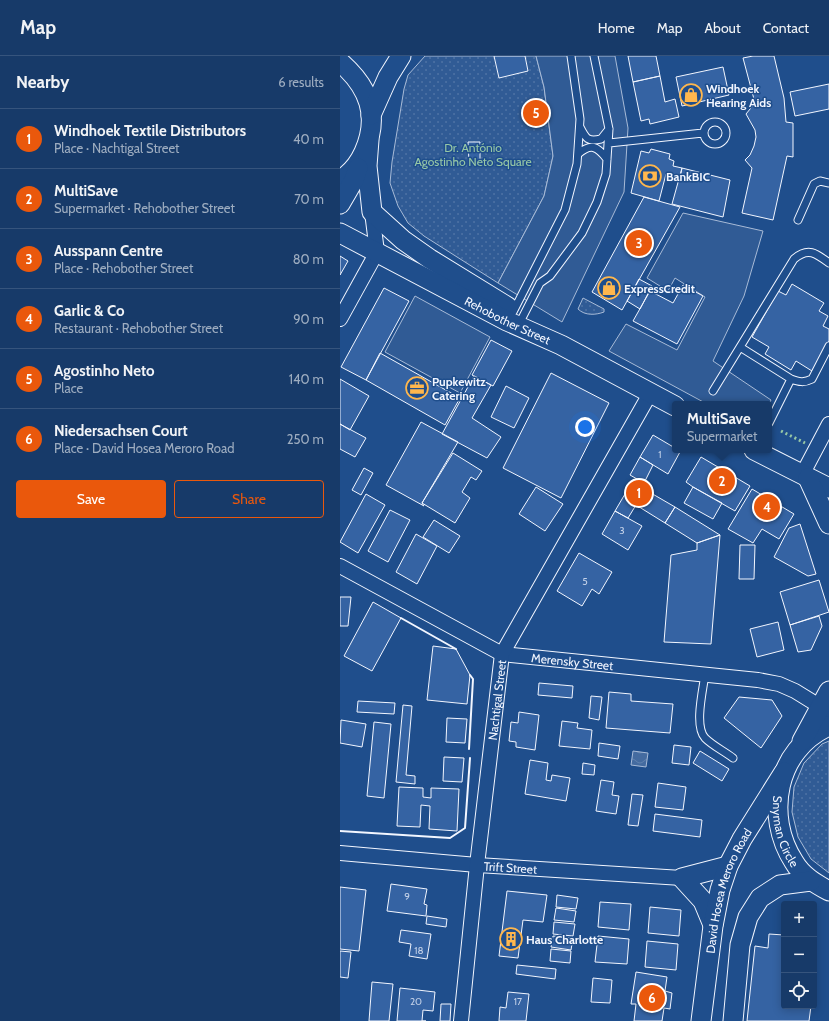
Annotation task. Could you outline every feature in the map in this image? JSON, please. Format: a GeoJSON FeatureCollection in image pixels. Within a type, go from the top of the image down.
{"type":"FeatureCollection","features":[{"type":"Feature","properties":{"kind":"main road"},"geometry":{"type":"LineString","coordinates":[[371,115],[388,77],[401,56]]}},
{"type":"Feature","properties":{"kind":"main road"},"geometry":{"type":"LineString","coordinates":[[340,62],[356,76],[366,94],[371,115],[367,166],[372,212],[403,240],[486,295],[516,319]]}},
{"type":"Feature","properties":{"kind":"main road"},"geometry":{"type":"LineString","coordinates":[[340,204],[354,180],[369,140]]}},
{"type":"Feature","properties":{"kind":"main road"},"geometry":{"type":"LineString","coordinates":[[340,180],[345,177],[360,161]]}},
{"type":"Feature","properties":{"kind":"main road","name":"Rehobother Street"},"geometry":{"type":"LineString","coordinates":[[340,233],[376,252],[516,319],[561,345],[672,404]]}},
{"type":"Feature","properties":{"kind":"main road"},"geometry":{"type":"LineString","coordinates":[[760,453],[829,488]]}},
{"type":"Feature","properties":{"kind":"main road"},"geometry":{"type":"LineString","coordinates":[[805,476],[829,524]]}},
{"type":"Feature","properties":{"kind":"main road"},"geometry":{"type":"LineString","coordinates":[[794,754],[826,703]]}},
{"type":"Feature","properties":{"kind":"main road","name":"Snyman Circle"},"geometry":{"type":"LineString","coordinates":[[829,726],[807,740],[794,754],[784,772],[778,795],[777,819],[783,842],[794,863],[811,881],[829,891]]}},
{"type":"Feature","properties":{"kind":"main road","name":"David Hosea Meroro Road"},"geometry":{"type":"LineString","coordinates":[[702,1021],[713,926],[720,890],[728,866],[742,839],[784,772]]}},
{"type":"Feature","properties":{"kind":"main road"},"geometry":{"type":"LineString","coordinates":[[713,926],[703,901],[682,878],[728,866]]}},
{"type":"Feature","properties":{"kind":"main road","name":"David Hosea Meroro Road"},"geometry":{"type":"LineString","coordinates":[[732,1021],[740,945],[748,917],[760,898],[780,885],[811,881]]}},
{"type":"Feature","properties":{"kind":"street"},"geometry":{"type":"LineString","coordinates":[[340,319],[376,252],[372,212]]}},
{"type":"Feature","properties":{"kind":"street","name":"Nachtigal Street"},"geometry":{"type":"LineString","coordinates":[[461,1021],[477,865],[502,654],[651,392]]}},
{"type":"Feature","properties":{"kind":"street"},"geometry":{"type":"LineString","coordinates":[[805,476],[829,424]]}},
{"type":"Feature","properties":{"kind":"street","name":"Merensky Street"},"geometry":{"type":"LineString","coordinates":[[340,566],[502,654],[758,680],[779,684],[826,703]]}},
{"type":"Feature","properties":{"kind":"street","name":"Trift Street"},"geometry":{"type":"LineString","coordinates":[[340,853],[477,865],[682,878]]}},
{"type":"Feature","properties":{"kind":"lane"},"geometry":{"type":"LineString","coordinates":[[516,319],[565,210],[577,164],[580,119],[571,56]]}},
{"type":"Feature","properties":{"kind":"lane"},"geometry":{"type":"LineString","coordinates":[[516,319],[540,283],[550,276],[582,233],[597,202],[606,174],[609,128],[594,56]]}},
{"type":"Feature","properties":{"kind":"lane"},"geometry":{"type":"LineString","coordinates":[[580,128],[585,137],[592,141],[601,139],[609,128]]}},
{"type":"Feature","properties":{"kind":"lane"},"geometry":{"type":"LineString","coordinates":[[609,143],[703,133]]}},
{"type":"Feature","properties":{"kind":"lane"},"geometry":{"type":"LineString","coordinates":[[578,154],[585,148],[595,147],[602,152],[607,159]]}},
{"type":"Feature","properties":{"kind":"lane"},"geometry":{"type":"LineString","coordinates":[[798,220],[814,184],[820,181],[829,183]]}},
{"type":"Feature","properties":{"kind":"lane"},"geometry":{"type":"LineString","coordinates":[[713,391],[794,259],[800,254],[807,252],[818,254],[829,263]]}},
{"type":"Feature","properties":{"kind":"lane"},"geometry":{"type":"LineString","coordinates":[[740,347],[798,382],[806,382],[812,379],[829,346]]}},
{"type":"Feature","properties":{"kind":"lane"},"geometry":{"type":"LineString","coordinates":[[772,417],[791,378]]}},
{"type":"Feature","properties":{"kind":"lane"},"geometry":{"type":"LineString","coordinates":[[705,674],[701,702],[700,728],[704,737],[733,758]]}},
{"type":"Feature","properties":{"kind":"green space","name":"Dr. António Agostinho Neto Square"},"geometry":{"type":"Polygon","coordinates":[[[425,56],[536,56],[544,87],[553,156],[544,196],[498,283],[424,236],[408,223],[398,206],[390,183],[404,89],[408,75],[425,56]]]}},
{"type":"Feature","properties":{"kind":"green space"},"geometry":{"type":"Polygon","coordinates":[[[583,298],[604,309],[604,312],[591,314],[584,313],[578,309],[583,298]]]}},
{"type":"Feature","properties":{"kind":"green space"},"geometry":{"type":"Polygon","coordinates":[[[829,741],[829,873],[811,859],[798,837],[792,812],[794,787],[804,763],[822,744],[829,741]]]}},
{"type":"Feature","properties":{"kind":"shaded area"},"geometry":{"type":"Polygon","coordinates":[[[536,56],[615,56],[628,128],[624,192],[562,322],[498,283],[544,196],[553,156],[544,87],[536,56]]]}},
{"type":"Feature","properties":{"kind":"shaded area"},"geometry":{"type":"Polygon","coordinates":[[[683,213],[763,231],[744,296],[713,361],[770,401],[701,401],[609,351],[626,324],[677,350],[705,297],[675,278],[668,291],[647,278],[683,213]]]}},
{"type":"Feature","properties":{"kind":"shaded area"},"geometry":{"type":"Polygon","coordinates":[[[415,296],[490,337],[460,393],[385,352],[415,296]]]}},
{"type":"Feature","properties":{"kind":"water"},"geometry":{"type":"Polygon","coordinates":[[[633,751],[648,753],[646,767],[631,765],[633,751]]]}},
{"type":"Feature","properties":{"kind":"building"},"geometry":{"type":"Polygon","coordinates":[[[494,56],[525,56],[528,71],[499,78],[494,56]]]}},
{"type":"Feature","properties":{"kind":"building"},"geometry":{"type":"Polygon","coordinates":[[[628,56],[656,56],[660,76],[633,82],[628,56]]]}},
{"type":"Feature","properties":{"kind":"building"},"geometry":{"type":"Polygon","coordinates":[[[753,56],[774,56],[784,98],[786,122],[793,123],[793,157],[787,156],[773,220],[742,213],[752,168],[745,160],[750,155],[756,137],[755,130],[746,114],[755,103],[743,58],[753,56]]]}},
{"type":"Feature","properties":{"kind":"building"},"geometry":{"type":"Polygon","coordinates":[[[723,67],[729,95],[682,106],[676,77],[723,67]]]}},
{"type":"Feature","properties":{"kind":"building"},"geometry":{"type":"Polygon","coordinates":[[[660,76],[665,102],[675,99],[679,117],[650,124],[649,119],[641,121],[633,82],[660,76]]]}},
{"type":"Feature","properties":{"kind":"building"},"geometry":{"type":"Polygon","coordinates":[[[829,84],[829,109],[795,116],[790,92],[829,84]]]}},
{"type":"Feature","properties":{"kind":"building"},"geometry":{"type":"Polygon","coordinates":[[[468,142],[480,142],[480,162],[469,162],[468,142]]]}},
{"type":"Feature","properties":{"kind":"building"},"geometry":{"type":"Polygon","coordinates":[[[651,149],[670,154],[669,159],[674,161],[673,166],[682,168],[680,178],[666,174],[659,201],[631,193],[641,151],[649,153],[651,149]]]}},
{"type":"Feature","properties":{"kind":"building"},"geometry":{"type":"Polygon","coordinates":[[[682,168],[730,180],[723,217],[672,204],[682,168]]]}},
{"type":"Feature","properties":{"kind":"building"},"geometry":{"type":"Polygon","coordinates":[[[644,197],[680,207],[622,310],[592,292],[644,197]]]}},
{"type":"Feature","properties":{"kind":"building"},"geometry":{"type":"Polygon","coordinates":[[[340,256],[348,261],[340,275],[340,256]]]}},
{"type":"Feature","properties":{"kind":"building"},"geometry":{"type":"Polygon","coordinates":[[[639,279],[652,286],[640,309],[627,301],[639,279]]]}},
{"type":"Feature","properties":{"kind":"building"},"geometry":{"type":"Polygon","coordinates":[[[792,284],[824,303],[819,311],[828,316],[823,326],[829,329],[829,341],[812,371],[796,361],[791,370],[765,354],[769,347],[752,337],[778,291],[786,295],[792,284]]]}},
{"type":"Feature","properties":{"kind":"building"},"geometry":{"type":"Polygon","coordinates":[[[683,285],[703,296],[677,344],[633,321],[650,291],[673,303],[683,285]]]}},
{"type":"Feature","properties":{"kind":"building"},"geometry":{"type":"Polygon","coordinates":[[[384,288],[409,301],[366,380],[341,367],[384,288]]]}},
{"type":"Feature","properties":{"kind":"building"},"geometry":{"type":"Polygon","coordinates":[[[491,340],[512,351],[493,386],[472,375],[491,340]]]}},
{"type":"Feature","properties":{"kind":"building"},"geometry":{"type":"Polygon","coordinates":[[[380,353],[460,398],[445,425],[366,380],[380,353]]]}},
{"type":"Feature","properties":{"kind":"building"},"geometry":{"type":"Polygon","coordinates":[[[551,373],[609,403],[561,498],[503,468],[551,373]]]}},
{"type":"Feature","properties":{"kind":"building"},"geometry":{"type":"Polygon","coordinates":[[[474,376],[491,385],[472,418],[501,437],[487,458],[442,434],[474,376]]]}},
{"type":"Feature","properties":{"kind":"building"},"geometry":{"type":"Polygon","coordinates":[[[340,379],[369,396],[350,430],[340,424],[340,379]]]}},
{"type":"Feature","properties":{"kind":"building"},"geometry":{"type":"Polygon","coordinates":[[[506,386],[529,398],[514,428],[491,417],[506,386]]]}},
{"type":"Feature","properties":{"kind":"building"},"geometry":{"type":"Polygon","coordinates":[[[421,422],[458,442],[422,503],[424,506],[386,485],[421,422]]]}},
{"type":"Feature","properties":{"kind":"building"},"geometry":{"type":"Polygon","coordinates":[[[340,424],[366,438],[355,457],[340,449],[340,424]]]}},
{"type":"Feature","properties":{"kind":"building"},"geometry":{"type":"Polygon","coordinates":[[[653,435],[672,446],[672,453],[679,453],[668,474],[640,457],[653,435]]]}},
{"type":"Feature","properties":{"kind":"building"},"geometry":{"type":"Polygon","coordinates":[[[453,453],[482,471],[476,480],[471,477],[462,492],[470,498],[455,523],[422,503],[453,453]]]}},
{"type":"Feature","properties":{"kind":"building"},"geometry":{"type":"Polygon","coordinates":[[[640,457],[653,465],[644,483],[630,475],[640,457]]]}},
{"type":"Feature","properties":{"kind":"building"},"geometry":{"type":"Polygon","coordinates":[[[701,457],[750,486],[735,511],[686,482],[701,457]]]}},
{"type":"Feature","properties":{"kind":"building"},"geometry":{"type":"Polygon","coordinates":[[[364,468],[373,473],[361,495],[352,490],[364,468]]]}},
{"type":"Feature","properties":{"kind":"building"},"geometry":{"type":"Polygon","coordinates":[[[632,482],[675,507],[665,523],[636,505],[628,518],[615,511],[632,482]]]}},
{"type":"Feature","properties":{"kind":"building"},"geometry":{"type":"Polygon","coordinates":[[[536,487],[563,504],[545,531],[519,514],[536,487]]]}},
{"type":"Feature","properties":{"kind":"building"},"geometry":{"type":"Polygon","coordinates":[[[693,487],[722,503],[713,519],[684,503],[693,487]]]}},
{"type":"Feature","properties":{"kind":"building"},"geometry":{"type":"Polygon","coordinates":[[[752,489],[794,514],[779,539],[762,529],[753,543],[728,529],[752,489]]]}},
{"type":"Feature","properties":{"kind":"building"},"geometry":{"type":"Polygon","coordinates":[[[366,494],[385,505],[358,553],[340,542],[366,494]]]}},
{"type":"Feature","properties":{"kind":"building"},"geometry":{"type":"Polygon","coordinates":[[[675,507],[720,535],[697,543],[665,523],[675,507]]]}},
{"type":"Feature","properties":{"kind":"building"},"geometry":{"type":"Polygon","coordinates":[[[390,510],[410,520],[388,562],[368,551],[390,510]]]}},
{"type":"Feature","properties":{"kind":"building"},"geometry":{"type":"Polygon","coordinates":[[[615,511],[642,526],[628,550],[602,534],[615,511]]]}},
{"type":"Feature","properties":{"kind":"building"},"geometry":{"type":"Polygon","coordinates":[[[434,520],[460,536],[449,553],[423,537],[434,520]]]}},
{"type":"Feature","properties":{"kind":"building"},"geometry":{"type":"Polygon","coordinates":[[[800,524],[816,574],[808,576],[774,557],[789,528],[800,524]]]}},
{"type":"Feature","properties":{"kind":"building"},"geometry":{"type":"Polygon","coordinates":[[[416,534],[437,546],[417,584],[396,572],[416,534]]]}},
{"type":"Feature","properties":{"kind":"building"},"geometry":{"type":"Polygon","coordinates":[[[720,535],[711,644],[664,642],[671,555],[697,550],[697,543],[720,535]]]}},
{"type":"Feature","properties":{"kind":"building"},"geometry":{"type":"Polygon","coordinates":[[[740,545],[755,545],[754,579],[739,579],[740,545]]]}},
{"type":"Feature","properties":{"kind":"building"},"geometry":{"type":"Polygon","coordinates":[[[579,553],[612,572],[599,594],[592,589],[582,606],[557,591],[579,553]]]}},
{"type":"Feature","properties":{"kind":"building"},"geometry":{"type":"Polygon","coordinates":[[[819,580],[829,612],[790,625],[780,592],[819,580]]]}},
{"type":"Feature","properties":{"kind":"building"},"geometry":{"type":"Polygon","coordinates":[[[340,597],[351,597],[348,626],[340,626],[340,597]]]}},
{"type":"Feature","properties":{"kind":"building"},"geometry":{"type":"Polygon","coordinates":[[[373,602],[401,618],[372,671],[344,656],[373,602]]]}},
{"type":"Feature","properties":{"kind":"building"},"geometry":{"type":"Polygon","coordinates":[[[819,616],[822,626],[811,650],[798,652],[790,625],[819,616]]]}},
{"type":"Feature","properties":{"kind":"building"},"geometry":{"type":"Polygon","coordinates":[[[778,622],[784,650],[757,657],[750,629],[778,622]]]}},
{"type":"Feature","properties":{"kind":"building"},"geometry":{"type":"Polygon","coordinates":[[[433,646],[456,649],[470,675],[467,704],[427,700],[433,646]]]}},
{"type":"Feature","properties":{"kind":"building"},"geometry":{"type":"Polygon","coordinates":[[[539,683],[573,686],[572,698],[538,695],[539,683]]]}},
{"type":"Feature","properties":{"kind":"building"},"geometry":{"type":"Polygon","coordinates":[[[609,692],[631,694],[631,701],[673,704],[670,733],[606,728],[609,692]]]}},
{"type":"Feature","properties":{"kind":"building"},"geometry":{"type":"Polygon","coordinates":[[[591,696],[602,697],[599,720],[589,718],[591,696]]]}},
{"type":"Feature","properties":{"kind":"building"},"geometry":{"type":"Polygon","coordinates":[[[739,697],[772,700],[782,716],[761,748],[724,718],[739,697]]]}},
{"type":"Feature","properties":{"kind":"building"},"geometry":{"type":"Polygon","coordinates":[[[358,701],[395,703],[394,714],[357,712],[358,701]]]}},
{"type":"Feature","properties":{"kind":"building"},"geometry":{"type":"Polygon","coordinates":[[[403,705],[412,706],[406,775],[415,776],[415,784],[396,782],[403,705]]]}},
{"type":"Feature","properties":{"kind":"building"},"geometry":{"type":"Polygon","coordinates":[[[519,712],[539,715],[535,750],[516,747],[516,742],[509,741],[511,722],[518,723],[519,712]]]}},
{"type":"Feature","properties":{"kind":"building"},"geometry":{"type":"Polygon","coordinates":[[[447,718],[467,719],[465,743],[446,742],[447,718]]]}},
{"type":"Feature","properties":{"kind":"building"},"geometry":{"type":"Polygon","coordinates":[[[341,720],[366,724],[362,747],[340,743],[341,720]]]}},
{"type":"Feature","properties":{"kind":"building"},"geometry":{"type":"Polygon","coordinates":[[[562,721],[578,723],[577,728],[592,730],[590,749],[559,746],[562,721]]]}},
{"type":"Feature","properties":{"kind":"building"},"geometry":{"type":"Polygon","coordinates":[[[374,722],[391,724],[384,798],[367,796],[374,722]]]}},
{"type":"Feature","properties":{"kind":"building"},"geometry":{"type":"Polygon","coordinates":[[[599,743],[620,746],[618,759],[598,756],[599,743]]]}},
{"type":"Feature","properties":{"kind":"building"},"geometry":{"type":"Polygon","coordinates":[[[674,745],[691,747],[689,765],[672,763],[674,745]]]}},
{"type":"Feature","properties":{"kind":"building"},"geometry":{"type":"Polygon","coordinates":[[[700,751],[729,769],[722,781],[693,763],[700,751]]]}},
{"type":"Feature","properties":{"kind":"building"},"geometry":{"type":"Polygon","coordinates":[[[444,757],[464,758],[462,782],[443,781],[444,757]]]}},
{"type":"Feature","properties":{"kind":"building"},"geometry":{"type":"Polygon","coordinates":[[[530,760],[548,763],[546,780],[551,781],[552,775],[570,778],[566,801],[525,794],[530,760]]]}},
{"type":"Feature","properties":{"kind":"building"},"geometry":{"type":"Polygon","coordinates":[[[583,763],[595,765],[594,775],[582,774],[583,763]]]}},
{"type":"Feature","properties":{"kind":"building"},"geometry":{"type":"Polygon","coordinates":[[[601,780],[614,782],[612,795],[619,796],[616,814],[596,811],[601,780]]]}},
{"type":"Feature","properties":{"kind":"building"},"geometry":{"type":"Polygon","coordinates":[[[658,783],[686,787],[683,810],[655,807],[658,783]]]}},
{"type":"Feature","properties":{"kind":"building"},"geometry":{"type":"Polygon","coordinates":[[[399,787],[423,788],[423,797],[431,798],[431,788],[459,789],[457,831],[429,829],[430,806],[421,805],[420,827],[397,826],[399,787]]]}},
{"type":"Feature","properties":{"kind":"building"},"geometry":{"type":"Polygon","coordinates":[[[632,794],[643,795],[638,826],[628,825],[632,794]]]}},
{"type":"Feature","properties":{"kind":"building"},"geometry":{"type":"Polygon","coordinates":[[[655,814],[702,820],[700,837],[653,831],[655,814]]]}},
{"type":"Feature","properties":{"kind":"building"},"geometry":{"type":"Polygon","coordinates":[[[391,884],[427,889],[424,904],[427,905],[426,916],[387,911],[391,884]]]}},
{"type":"Feature","properties":{"kind":"building"},"geometry":{"type":"Polygon","coordinates":[[[340,887],[366,890],[359,951],[340,949],[340,887]]]}},
{"type":"Feature","properties":{"kind":"building","name":"Haus Charlotte"},"geometry":{"type":"Polygon","coordinates":[[[507,891],[547,895],[543,922],[523,920],[518,958],[499,956],[507,891]]]}},
{"type":"Feature","properties":{"kind":"building"},"geometry":{"type":"Polygon","coordinates":[[[557,895],[578,898],[576,909],[556,907],[557,895]]]}},
{"type":"Feature","properties":{"kind":"building"},"geometry":{"type":"Polygon","coordinates":[[[600,902],[631,904],[629,930],[598,927],[600,902]]]}},
{"type":"Feature","properties":{"kind":"building"},"geometry":{"type":"Polygon","coordinates":[[[650,907],[681,910],[679,936],[648,933],[650,907]]]}},
{"type":"Feature","properties":{"kind":"building"},"geometry":{"type":"Polygon","coordinates":[[[556,908],[576,911],[574,922],[554,920],[556,908]]]}},
{"type":"Feature","properties":{"kind":"building"},"geometry":{"type":"Polygon","coordinates":[[[427,916],[447,919],[446,927],[426,924],[427,916]]]}},
{"type":"Feature","properties":{"kind":"building"},"geometry":{"type":"Polygon","coordinates":[[[554,922],[575,924],[573,936],[553,934],[554,922]]]}},
{"type":"Feature","properties":{"kind":"building"},"geometry":{"type":"Polygon","coordinates":[[[401,930],[431,934],[427,959],[409,956],[411,944],[399,942],[401,930]]]}},
{"type":"Feature","properties":{"kind":"building"},"geometry":{"type":"Polygon","coordinates":[[[769,934],[781,935],[781,1009],[811,1009],[809,1021],[747,1021],[755,946],[768,948],[769,934]]]}},
{"type":"Feature","properties":{"kind":"building"},"geometry":{"type":"Polygon","coordinates":[[[553,936],[573,938],[571,950],[551,947],[553,936]]]}},
{"type":"Feature","properties":{"kind":"building"},"geometry":{"type":"Polygon","coordinates":[[[598,936],[629,939],[627,964],[595,962],[598,936]]]}},
{"type":"Feature","properties":{"kind":"building"},"geometry":{"type":"Polygon","coordinates":[[[647,941],[678,944],[676,970],[645,967],[647,941]]]}},
{"type":"Feature","properties":{"kind":"building"},"geometry":{"type":"Polygon","coordinates":[[[551,949],[571,951],[570,963],[550,961],[551,949]]]}},
{"type":"Feature","properties":{"kind":"building"},"geometry":{"type":"Polygon","coordinates":[[[340,951],[351,952],[348,978],[340,977],[340,951]]]}},
{"type":"Feature","properties":{"kind":"building"},"geometry":{"type":"Polygon","coordinates":[[[517,965],[556,969],[555,979],[516,974],[517,965]]]}},
{"type":"Feature","properties":{"kind":"building"},"geometry":{"type":"Polygon","coordinates":[[[636,972],[667,977],[665,991],[672,993],[670,1009],[664,1008],[662,1021],[634,1021],[636,1004],[631,1004],[636,972]]]}},
{"type":"Feature","properties":{"kind":"building"},"geometry":{"type":"Polygon","coordinates":[[[593,978],[612,980],[610,1003],[591,1002],[593,978]]]}},
{"type":"Feature","properties":{"kind":"building"},"geometry":{"type":"Polygon","coordinates":[[[372,982],[393,984],[389,1021],[369,1021],[372,982]]]}},
{"type":"Feature","properties":{"kind":"building"},"geometry":{"type":"Polygon","coordinates":[[[400,988],[435,992],[433,1011],[423,1010],[422,1021],[397,1021],[400,988]]]}},
{"type":"Feature","properties":{"kind":"building"},"geometry":{"type":"Polygon","coordinates":[[[508,992],[529,994],[526,1021],[499,1021],[500,1007],[506,1008],[508,992]]]}},
{"type":"Feature","properties":{"kind":"building"},"geometry":{"type":"Polygon","coordinates":[[[441,1004],[451,1004],[450,1021],[440,1021],[441,1004]]]}},
{"type":"Feature","properties":{"kind":"hedge"},"geometry":{"type":"LineString","coordinates":[[781,431],[805,443]]}},
{"type":"Feature","properties":{"kind":"wall"},"geometry":{"type":"LineString","coordinates":[[401,618],[456,649]]}},
{"type":"Feature","properties":{"kind":"wall"},"geometry":{"type":"LineString","coordinates":[[469,749],[473,679],[470,675]]}},
{"type":"Feature","properties":{"kind":"wall"},"geometry":{"type":"LineString","coordinates":[[340,831],[450,838],[465,828],[470,758]]}},
{"type":"Feature","properties":{"kind":"place","name":"Windhoek Hearing Aids"},"geometry":{"type":"Point","coordinates":[691,95]}},
{"type":"Feature","properties":{"kind":"place","name":"Agostinho Neto"},"geometry":{"type":"Point","coordinates":[536,113]}},
{"type":"Feature","properties":{"kind":"place","name":"BankBIC"},"geometry":{"type":"Point","coordinates":[650,176]}},
{"type":"Feature","properties":{"kind":"place","name":"Ausspann Centre"},"geometry":{"type":"Point","coordinates":[639,243]}},
{"type":"Feature","properties":{"kind":"place","name":"ExpressCredit"},"geometry":{"type":"Point","coordinates":[609,288]}},
{"type":"Feature","properties":{"kind":"place","name":"Pupkewitz Catering"},"geometry":{"type":"Point","coordinates":[417,388]}},
{"type":"Feature","properties":{"kind":"place","name":"MultiSave"},"geometry":{"type":"Point","coordinates":[722,481]}},
{"type":"Feature","properties":{"kind":"place","name":"Windhoek Textile Distributors"},"geometry":{"type":"Point","coordinates":[639,493]}},
{"type":"Feature","properties":{"kind":"place","name":"Garlic & Co"},"geometry":{"type":"Point","coordinates":[767,507]}},
{"type":"Feature","properties":{"kind":"place","name":"Haus Charlotte"},"geometry":{"type":"Point","coordinates":[511,939]}},
{"type":"Feature","properties":{"kind":"place","name":"Niedersachsen Court"},"geometry":{"type":"Point","coordinates":[652,998]}}]}
